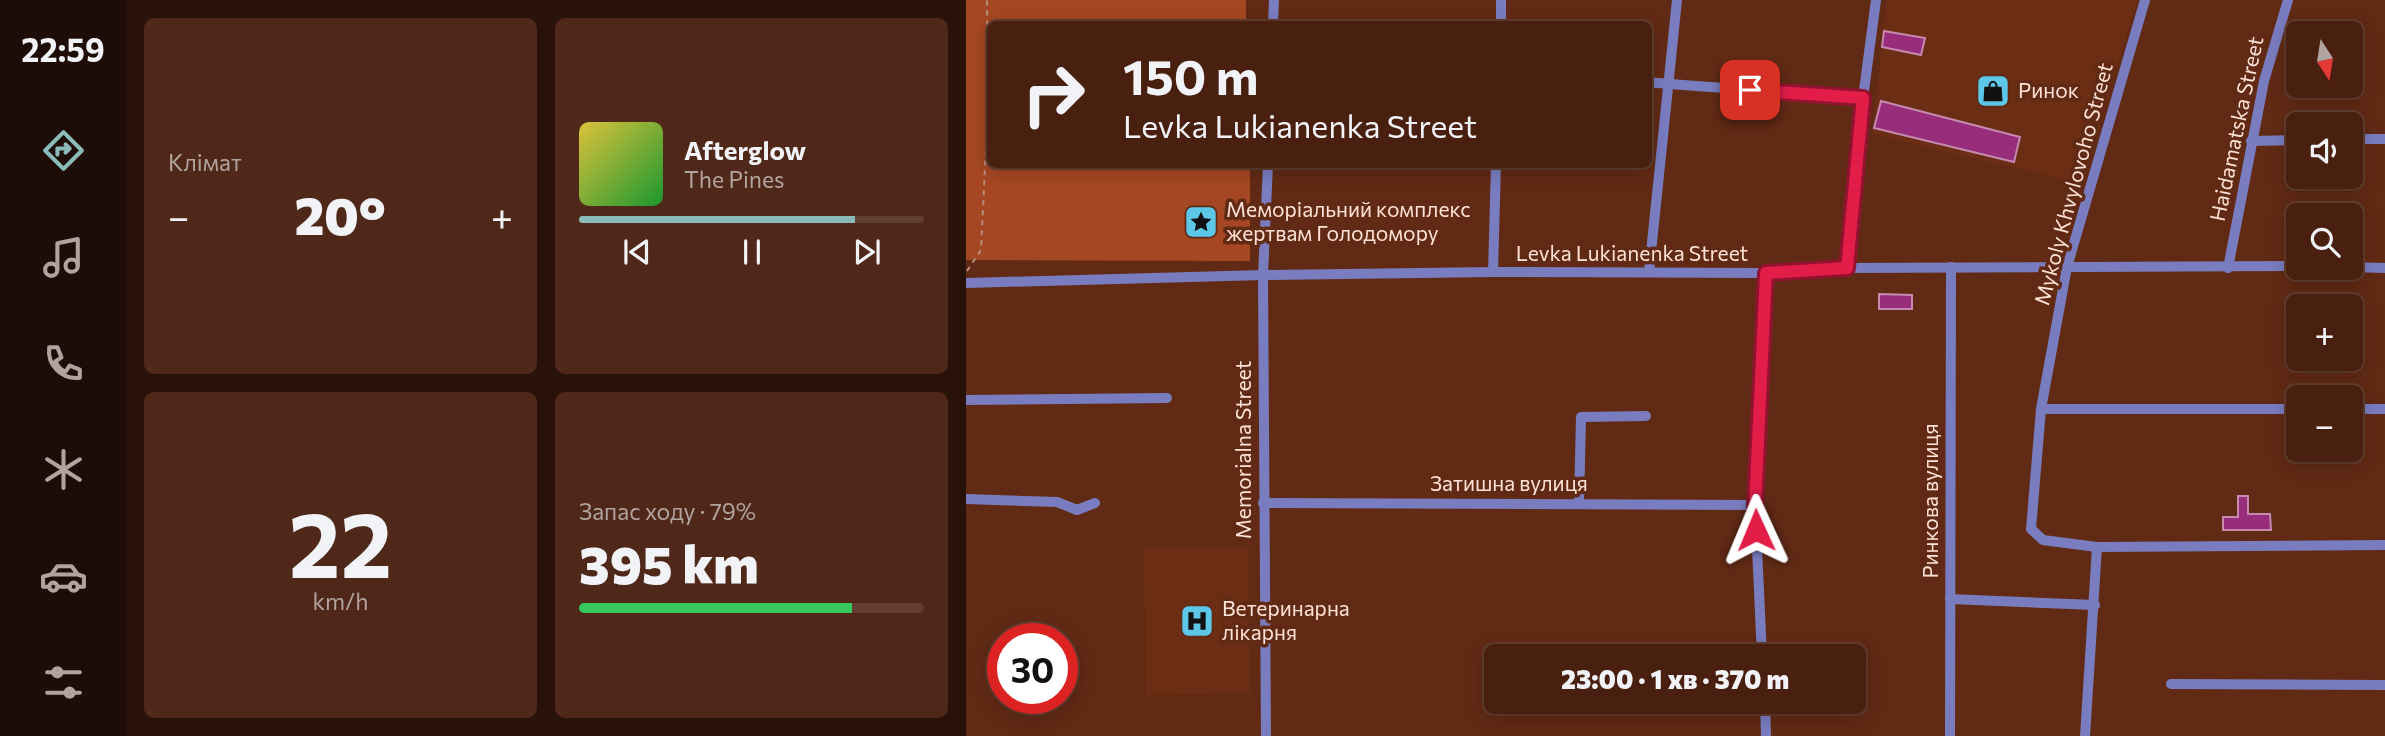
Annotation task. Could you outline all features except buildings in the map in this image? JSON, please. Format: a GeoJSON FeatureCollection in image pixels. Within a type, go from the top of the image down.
{"type":"FeatureCollection","features":[{"type":"Feature","properties":{"kind":"street"},"geometry":{"type":"LineString","coordinates":[[1273,21],[1274,0]]}},
{"type":"Feature","properties":{"kind":"street"},"geometry":{"type":"LineString","coordinates":[[1500,21],[1501,0]]}},
{"type":"Feature","properties":{"kind":"street"},"geometry":{"type":"LineString","coordinates":[[1649,272],[1678,0]]}},
{"type":"Feature","properties":{"kind":"street"},"geometry":{"type":"LineString","coordinates":[[1847,268],[1863,98],[1876,0]]}},
{"type":"Feature","properties":{"kind":"street","name":"Mykoly Khvylovoho Street"},"geometry":{"type":"LineString","coordinates":[[2097,547],[2043,540],[2031,528],[2041,409],[2067,267],[2145,0]]}},
{"type":"Feature","properties":{"kind":"street","name":"Haidamatska Street"},"geometry":{"type":"LineString","coordinates":[[2228,268],[2264,81],[2288,0]]}},
{"type":"Feature","properties":{"kind":"street"},"geometry":{"type":"LineString","coordinates":[[1652,82],[1863,98]]}},
{"type":"Feature","properties":{"kind":"street"},"geometry":{"type":"LineString","coordinates":[[2363,139],[2385,139]]}},
{"type":"Feature","properties":{"kind":"street"},"geometry":{"type":"LineString","coordinates":[[2251,141],[2286,140]]}},
{"type":"Feature","properties":{"kind":"street","name":"Memorialna Street"},"geometry":{"type":"LineString","coordinates":[[1266,736],[1263,275],[1268,168]]}},
{"type":"Feature","properties":{"kind":"street"},"geometry":{"type":"LineString","coordinates":[[1493,272],[1496,168]]}},
{"type":"Feature","properties":{"kind":"street","name":"Levka Lukianenka Street"},"geometry":{"type":"LineString","coordinates":[[966,283],[1493,272],[1766,273],[1847,268],[2286,266]]}},
{"type":"Feature","properties":{"kind":"street","name":"Ринкова вулиця"},"geometry":{"type":"LineString","coordinates":[[1950,736],[1951,267]]}},
{"type":"Feature","properties":{"kind":"street"},"geometry":{"type":"LineString","coordinates":[[2363,267],[2385,268]]}},
{"type":"Feature","properties":{"kind":"street"},"geometry":{"type":"LineString","coordinates":[[1761,644],[1755,505],[1766,273]]}},
{"type":"Feature","properties":{"kind":"street"},"geometry":{"type":"LineString","coordinates":[[966,400],[1167,398]]}},
{"type":"Feature","properties":{"kind":"street"},"geometry":{"type":"LineString","coordinates":[[2041,409],[2286,409]]}},
{"type":"Feature","properties":{"kind":"street"},"geometry":{"type":"LineString","coordinates":[[2363,409],[2385,409]]}},
{"type":"Feature","properties":{"kind":"street"},"geometry":{"type":"LineString","coordinates":[[1579,504],[1581,417],[1646,416]]}},
{"type":"Feature","properties":{"kind":"street"},"geometry":{"type":"LineString","coordinates":[[966,499],[1056,502],[1077,510],[1095,503]]}},
{"type":"Feature","properties":{"kind":"street","name":"Затишна вулиця"},"geometry":{"type":"LineString","coordinates":[[1264,503],[1755,505]]}},
{"type":"Feature","properties":{"kind":"street"},"geometry":{"type":"LineString","coordinates":[[2085,736],[2097,547],[2385,545]]}},
{"type":"Feature","properties":{"kind":"street"},"geometry":{"type":"LineString","coordinates":[[1950,599],[2095,605]]}},
{"type":"Feature","properties":{"kind":"street"},"geometry":{"type":"LineString","coordinates":[[2171,684],[2385,685]]}},
{"type":"Feature","properties":{"kind":"street"},"geometry":{"type":"LineString","coordinates":[[1765,714],[1766,736]]}},
{"type":"Feature","properties":{"kind":"path"},"geometry":{"type":"LineString","coordinates":[[987,0],[987,21]]}},
{"type":"Feature","properties":{"kind":"path"},"geometry":{"type":"LineString","coordinates":[[966,272],[981,250],[987,125]]}},
{"type":"Feature","properties":{"kind":"shaded area"},"geometry":{"type":"Polygon","coordinates":[[[966,0],[1246,0],[1246,21],[987,21],[987,168],[1250,168],[1250,261],[966,260],[966,0]]]}},
{"type":"Feature","properties":{"kind":"shaded area","name":"Ринок"},"geometry":{"type":"Polygon","coordinates":[[[1887,0],[2137,0],[2082,184],[1872,134],[1887,0]]]}},
{"type":"Feature","properties":{"kind":"shaded area","name":"Ветеринарна лікарня"},"geometry":{"type":"Polygon","coordinates":[[[1248,547],[1250,693],[1146,695],[1144,548],[1248,547]]]}},
{"type":"Feature","properties":{"kind":"place","name":"Ринок"},"geometry":{"type":"Point","coordinates":[1993,91]}},
{"type":"Feature","properties":{"kind":"place","name":"Меморіальний комплекс жертвам Голодомору"},"geometry":{"type":"Point","coordinates":[1201,222]}},
{"type":"Feature","properties":{"kind":"place","name":"Ветеринарна лікарня"},"geometry":{"type":"Point","coordinates":[1197,621]}},
{"type":"Feature","properties":{"kind":"route"},"geometry":{"type":"LineString","coordinates":[[1750,90],[1863,98],[1847,268],[1766,273],[1756,530]]}}]}
